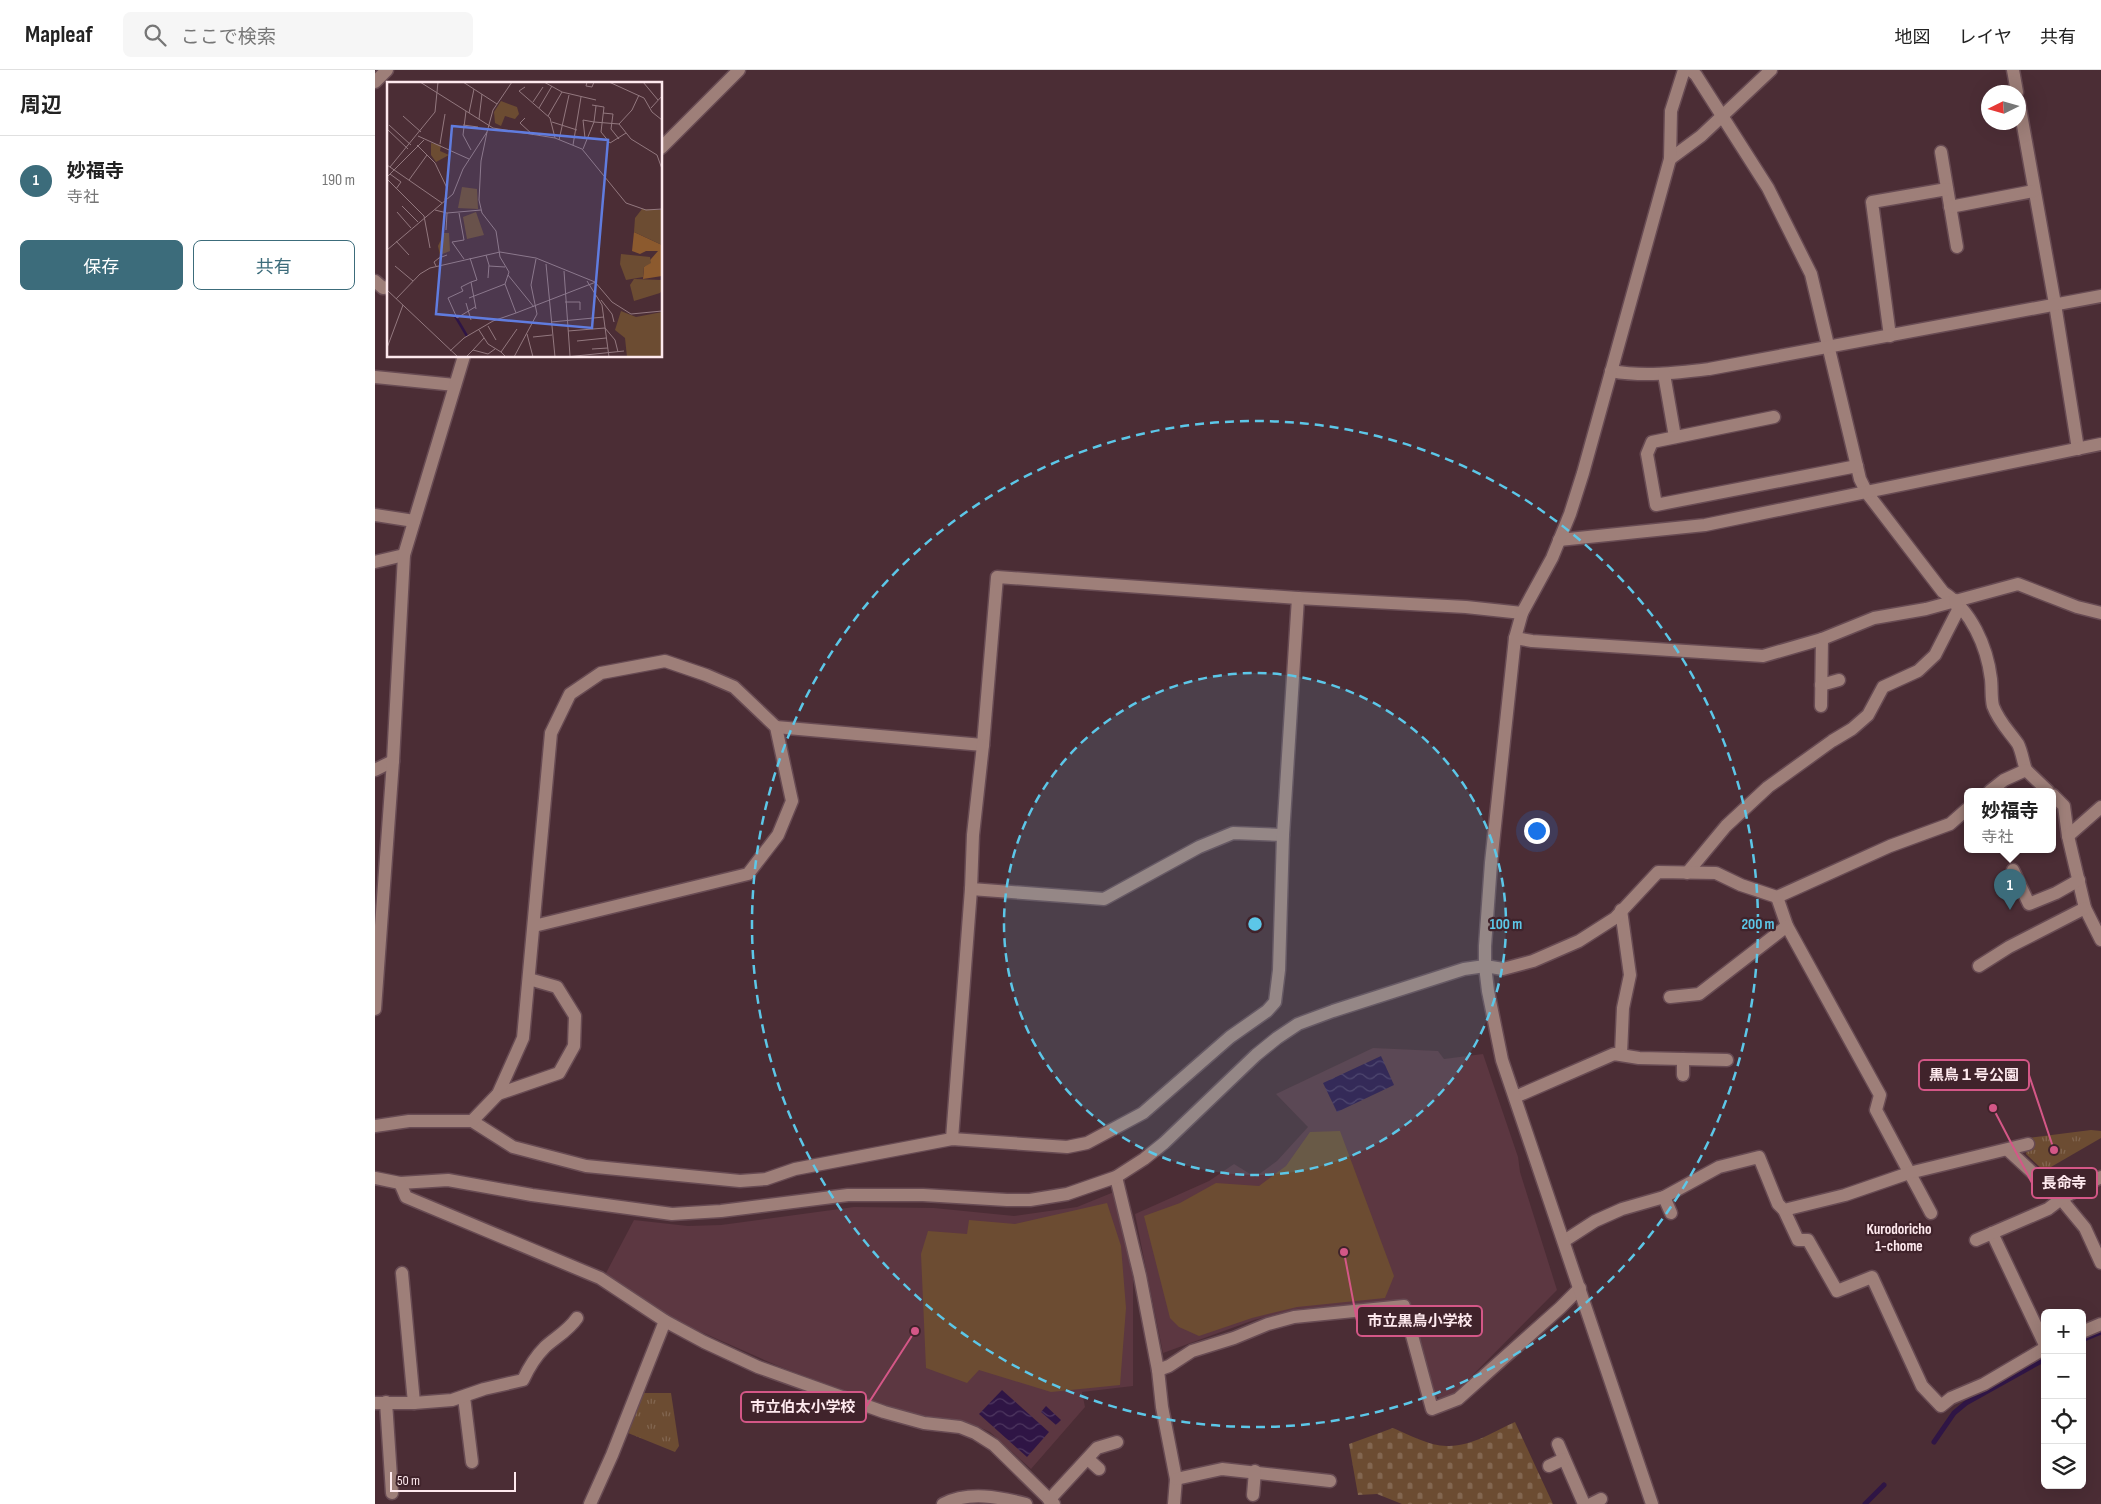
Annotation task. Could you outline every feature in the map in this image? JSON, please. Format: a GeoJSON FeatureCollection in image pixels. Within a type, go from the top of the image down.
{"type":"FeatureCollection","features":[{"type":"Feature","properties":{"kind":"street"},"geometry":{"type":"LineString","coordinates":[[375,82],[387,70]]}},
{"type":"Feature","properties":{"kind":"street"},"geometry":{"type":"LineString","coordinates":[[663,146],[739,70]]}},
{"type":"Feature","properties":{"kind":"street"},"geometry":{"type":"LineString","coordinates":[[1652,1504],[1502,1060],[1491,1012],[1485,966],[1491,863],[1515,638],[1522,613],[1552,558],[1583,473],[1670,160],[1671,111],[1684,70]]}},
{"type":"Feature","properties":{"kind":"street"},"geometry":{"type":"LineString","coordinates":[[1689,70],[1696,75],[1769,188],[1811,274],[1857,466],[1867,493],[1943,592],[1955,600],[1969,618],[1985,650],[1991,678],[1993,704],[2001,723],[2018,745],[2026,770],[2046,788]]}},
{"type":"Feature","properties":{"kind":"street"},"geometry":{"type":"LineString","coordinates":[[1670,160],[1701,136],[1771,70]]}},
{"type":"Feature","properties":{"kind":"street"},"geometry":{"type":"LineString","coordinates":[[2013,70],[2016,85]]}},
{"type":"Feature","properties":{"kind":"street"},"geometry":{"type":"LineString","coordinates":[[2024,130],[2055,304],[2078,449]]}},
{"type":"Feature","properties":{"kind":"street"},"geometry":{"type":"LineString","coordinates":[[1941,152],[1957,247]]}},
{"type":"Feature","properties":{"kind":"street"},"geometry":{"type":"LineString","coordinates":[[1890,336],[1872,202],[1947,190]]}},
{"type":"Feature","properties":{"kind":"street"},"geometry":{"type":"LineString","coordinates":[[1950,207],[2034,191]]}},
{"type":"Feature","properties":{"kind":"street"},"geometry":{"type":"LineString","coordinates":[[1611,371],[1664,374],[1709,369],[2101,296]]}},
{"type":"Feature","properties":{"kind":"street"},"geometry":{"type":"LineString","coordinates":[[375,1009],[393,761],[404,555],[463,358]]}},
{"type":"Feature","properties":{"kind":"street"},"geometry":{"type":"LineString","coordinates":[[1664,374],[1675,437]]}},
{"type":"Feature","properties":{"kind":"street"},"geometry":{"type":"LineString","coordinates":[[375,377],[455,385]]}},
{"type":"Feature","properties":{"kind":"street"},"geometry":{"type":"LineString","coordinates":[[1775,417],[1652,442],[1647,454],[1657,505],[1857,466]]}},
{"type":"Feature","properties":{"kind":"street"},"geometry":{"type":"LineString","coordinates":[[1559,540],[1705,525],[2101,444]]}},
{"type":"Feature","properties":{"kind":"street"},"geometry":{"type":"LineString","coordinates":[[375,515],[415,521]]}},
{"type":"Feature","properties":{"kind":"street"},"geometry":{"type":"LineString","coordinates":[[375,562],[404,555]]}},
{"type":"Feature","properties":{"kind":"street"},"geometry":{"type":"LineString","coordinates":[[952,1138],[971,889],[973,835],[983,745],[997,577],[1299,598],[1466,606],[1522,613]]}},
{"type":"Feature","properties":{"kind":"street"},"geometry":{"type":"LineString","coordinates":[[1515,638],[1532,641],[1763,656],[1822,639],[1873,618],[1926,609],[2017,584],[2077,607],[2101,613]]}},
{"type":"Feature","properties":{"kind":"street"},"geometry":{"type":"LineString","coordinates":[[375,1126],[409,1121],[472,1121],[513,1147],[586,1166],[740,1181],[766,1179],[795,1169],[952,1138],[1067,1147],[1087,1143],[1143,1112],[1230,1036],[1267,1012],[1275,1002],[1278,989],[1283,835],[1299,598]]}},
{"type":"Feature","properties":{"kind":"street"},"geometry":{"type":"LineString","coordinates":[[1687,873],[1726,826],[1768,787],[1811,755],[1852,729],[1868,715],[1883,687],[1919,671],[1935,655],[1958,610],[1955,600]]}},
{"type":"Feature","properties":{"kind":"street"},"geometry":{"type":"LineString","coordinates":[[1821,706],[1822,639]]}},
{"type":"Feature","properties":{"kind":"street"},"geometry":{"type":"LineString","coordinates":[[472,1121],[498,1094],[523,1038],[551,732],[570,694],[601,673],[665,661],[734,687],[776,726],[792,801],[778,836],[748,874],[534,926]]}},
{"type":"Feature","properties":{"kind":"street"},"geometry":{"type":"LineString","coordinates":[[1821,685],[1839,680]]}},
{"type":"Feature","properties":{"kind":"street"},"geometry":{"type":"LineString","coordinates":[[776,726],[983,745]]}},
{"type":"Feature","properties":{"kind":"street"},"geometry":{"type":"LineString","coordinates":[[375,770],[393,761]]}},
{"type":"Feature","properties":{"kind":"street"},"geometry":{"type":"LineString","coordinates":[[1994,788],[2004,780],[2026,770]]}},
{"type":"Feature","properties":{"kind":"street"},"geometry":{"type":"LineString","coordinates":[[2056,798],[2064,806],[2068,836],[2085,908],[2101,940]]}},
{"type":"Feature","properties":{"kind":"street"},"geometry":{"type":"LineString","coordinates":[[2068,836],[2101,807]]}},
{"type":"Feature","properties":{"kind":"street"},"geometry":{"type":"LineString","coordinates":[[375,1178],[400,1183],[448,1180],[551,1198],[672,1214],[721,1211],[848,1195],[913,1194],[1030,1200],[1067,1194],[1116,1176],[1164,1143],[1257,1055],[1298,1024],[1455,972],[1485,966],[1503,969],[1533,961],[1579,941],[1615,918],[1657,872],[1717,874],[1741,885],[1777,897],[1890,846],[1950,824],[1964,812]]}},
{"type":"Feature","properties":{"kind":"street"},"geometry":{"type":"LineString","coordinates":[[971,889],[1104,898],[1199,847],[1233,833],[1283,835]]}},
{"type":"Feature","properties":{"kind":"street"},"geometry":{"type":"LineString","coordinates":[[2013,870],[2029,904],[2056,893],[2079,880]]}},
{"type":"Feature","properties":{"kind":"street"},"geometry":{"type":"LineString","coordinates":[[1777,897],[1787,926],[1880,1095],[1876,1110],[1931,1213]]}},
{"type":"Feature","properties":{"kind":"street"},"geometry":{"type":"LineString","coordinates":[[1979,966],[2009,947],[2085,908]]}},
{"type":"Feature","properties":{"kind":"street"},"geometry":{"type":"LineString","coordinates":[[1621,910],[1630,975],[1623,1008],[1621,1054]]}},
{"type":"Feature","properties":{"kind":"street"},"geometry":{"type":"LineString","coordinates":[[1670,997],[1699,994],[1787,926]]}},
{"type":"Feature","properties":{"kind":"street"},"geometry":{"type":"LineString","coordinates":[[498,1094],[559,1074],[574,1046],[575,1016],[557,987],[529,979]]}},
{"type":"Feature","properties":{"kind":"street"},"geometry":{"type":"LineString","coordinates":[[1515,1097],[1614,1054],[1639,1058],[1727,1060]]}},
{"type":"Feature","properties":{"kind":"street"},"geometry":{"type":"LineString","coordinates":[[1683,1059],[1683,1075]]}},
{"type":"Feature","properties":{"kind":"street"},"geometry":{"type":"LineString","coordinates":[[1785,1210],[1845,1196],[1909,1173],[2027,1144]]}},
{"type":"Feature","properties":{"kind":"street"},"geometry":{"type":"LineString","coordinates":[[2008,1150],[2061,1199],[2085,1228],[2101,1262]]}},
{"type":"Feature","properties":{"kind":"street"},"geometry":{"type":"LineString","coordinates":[[1564,1241],[1595,1221],[1621,1209],[1665,1197],[1719,1167],[1759,1157],[1778,1204],[1785,1210],[1798,1240],[1808,1240],[1837,1291],[1871,1277],[1922,1386],[1941,1406],[1951,1398],[1984,1384],[2041,1348]]}},
{"type":"Feature","properties":{"kind":"street"},"geometry":{"type":"LineString","coordinates":[[1116,1176],[1140,1276],[1158,1370],[1162,1407],[1176,1479],[1174,1504]]}},
{"type":"Feature","properties":{"kind":"street"},"geometry":{"type":"LineString","coordinates":[[1975,1240],[2047,1209],[2101,1177]]}},
{"type":"Feature","properties":{"kind":"street"},"geometry":{"type":"LineString","coordinates":[[400,1183],[407,1197],[600,1278],[665,1321],[758,1367],[884,1412],[924,1423],[959,1427],[975,1433],[994,1445],[1051,1502],[1097,1448],[1117,1442]]}},
{"type":"Feature","properties":{"kind":"street"},"geometry":{"type":"LineString","coordinates":[[1665,1197],[1671,1212]]}},
{"type":"Feature","properties":{"kind":"street"},"geometry":{"type":"LineString","coordinates":[[1992,1233],[2041,1337]]}},
{"type":"Feature","properties":{"kind":"street"},"geometry":{"type":"LineString","coordinates":[[402,1273],[414,1403]]}},
{"type":"Feature","properties":{"kind":"street"},"geometry":{"type":"LineString","coordinates":[[1158,1370],[1169,1366],[1193,1351],[1234,1338],[1268,1324],[1294,1317],[1404,1306],[1432,1409],[1458,1398],[1580,1288]]}},
{"type":"Feature","properties":{"kind":"street"},"geometry":{"type":"LineString","coordinates":[[392,1493],[381,1402],[414,1403],[453,1400],[484,1389],[523,1380],[532,1361],[545,1347],[569,1329],[577,1318]]}},
{"type":"Feature","properties":{"kind":"street"},"geometry":{"type":"LineString","coordinates":[[590,1504],[612,1455],[665,1321]]}},
{"type":"Feature","properties":{"kind":"street"},"geometry":{"type":"LineString","coordinates":[[2086,1330],[2101,1324]]}},
{"type":"Feature","properties":{"kind":"street"},"geometry":{"type":"LineString","coordinates":[[464,1396],[472,1462]]}},
{"type":"Feature","properties":{"kind":"street"},"geometry":{"type":"LineString","coordinates":[[1557,1444],[1584,1504]]}},
{"type":"Feature","properties":{"kind":"street"},"geometry":{"type":"LineString","coordinates":[[1088,1458],[1099,1469]]}},
{"type":"Feature","properties":{"kind":"street"},"geometry":{"type":"LineString","coordinates":[[1549,1466],[1564,1459]]}},
{"type":"Feature","properties":{"kind":"street"},"geometry":{"type":"LineString","coordinates":[[1176,1479],[1222,1468],[1330,1481]]}},
{"type":"Feature","properties":{"kind":"street"},"geometry":{"type":"LineString","coordinates":[[1253,1495],[1255,1472]]}},
{"type":"Feature","properties":{"kind":"street"},"geometry":{"type":"LineString","coordinates":[[943,1504],[968,1498],[991,1496],[1026,1504]]}},
{"type":"Feature","properties":{"kind":"shaded area"},"geometry":{"type":"Polygon","coordinates":[[[1373,1048],[1438,1051],[1444,1059],[1483,1054],[1518,1157],[1520,1172],[1557,1290],[1456,1392],[1442,1400],[1434,1394],[1407,1301],[1297,1309],[1254,1320],[1163,1353],[1135,1214],[1209,1181],[1234,1164],[1255,1177],[1277,1161],[1308,1127],[1276,1094],[1373,1048]]]}},
{"type":"Feature","properties":{"kind":"shaded area"},"geometry":{"type":"Polygon","coordinates":[[[1114,1192],[1133,1278],[1133,1386],[1082,1392],[1085,1407],[1031,1469],[990,1432],[967,1422],[926,1418],[899,1411],[778,1366],[674,1320],[605,1275],[634,1220],[688,1226],[721,1225],[854,1207],[934,1208],[1014,1216],[1077,1207],[1114,1192]]]}},
{"type":"Feature","properties":{"kind":"green space"},"geometry":{"type":"Polygon","coordinates":[[[2091,1130],[2101,1131],[2101,1138],[2044,1171],[2026,1154],[2029,1138],[2091,1130]]]}},
{"type":"Feature","properties":{"kind":"green space"},"geometry":{"type":"Polygon","coordinates":[[[1340,1131],[1394,1276],[1385,1298],[1297,1307],[1252,1318],[1199,1336],[1179,1327],[1170,1318],[1144,1216],[1180,1203],[1216,1183],[1259,1186],[1286,1166],[1310,1132],[1340,1131]]]}},
{"type":"Feature","properties":{"kind":"green space"},"geometry":{"type":"Polygon","coordinates":[[[1107,1203],[1121,1246],[1126,1308],[1120,1385],[1051,1392],[979,1370],[967,1383],[926,1368],[921,1254],[928,1231],[967,1234],[969,1220],[1015,1224],[1107,1203]]]}},
{"type":"Feature","properties":{"kind":"green space"},"geometry":{"type":"Polygon","coordinates":[[[639,1393],[671,1393],[679,1446],[675,1452],[628,1433],[625,1428],[639,1393]]]}},
{"type":"Feature","properties":{"kind":"green space"},"geometry":{"type":"Polygon","coordinates":[[[1515,1422],[1553,1504],[1402,1504],[1377,1494],[1358,1495],[1349,1444],[1393,1428],[1435,1445],[1466,1444],[1515,1422]]]}},
{"type":"Feature","properties":{"kind":"water"},"geometry":{"type":"Polygon","coordinates":[[[1381,1056],[1394,1085],[1337,1112],[1323,1083],[1381,1056]]]}},
{"type":"Feature","properties":{"kind":"water"},"geometry":{"type":"Polygon","coordinates":[[[1002,1390],[1049,1432],[1027,1457],[979,1414],[1002,1390]]]}},
{"type":"Feature","properties":{"kind":"water"},"geometry":{"type":"Polygon","coordinates":[[[1046,1406],[1061,1420],[1056,1425],[1041,1412],[1046,1406]]]}},
{"type":"Feature","properties":{"kind":"waterway"},"geometry":{"type":"LineString","coordinates":[[2086,1338],[2101,1332]]}},
{"type":"Feature","properties":{"kind":"waterway"},"geometry":{"type":"LineString","coordinates":[[1934,1442],[1954,1413],[1966,1403],[2041,1361]]}},
{"type":"Feature","properties":{"kind":"waterway"},"geometry":{"type":"LineString","coordinates":[[1865,1504],[1884,1485]]}},
{"type":"Feature","properties":{"kind":"place","name":"妙福寺"},"geometry":{"type":"Point","coordinates":[2010,910]}},
{"type":"Feature","properties":{"kind":"place","name":"長命寺"},"geometry":{"type":"Point","coordinates":[1993,1108]}},
{"type":"Feature","properties":{"kind":"place","name":"黒鳥１号公園"},"geometry":{"type":"Point","coordinates":[2054,1150]}},
{"type":"Feature","properties":{"kind":"place","name":"市立黒鳥小学校"},"geometry":{"type":"Point","coordinates":[1344,1252]}},
{"type":"Feature","properties":{"kind":"place","name":"市立伯太小学校"},"geometry":{"type":"Point","coordinates":[915,1331]}},
{"type":"Feature","properties":{"kind":"district","name":"Kurodoricho 1-chome"},"geometry":{"type":"Point","coordinates":[1899,1238]}}]}
